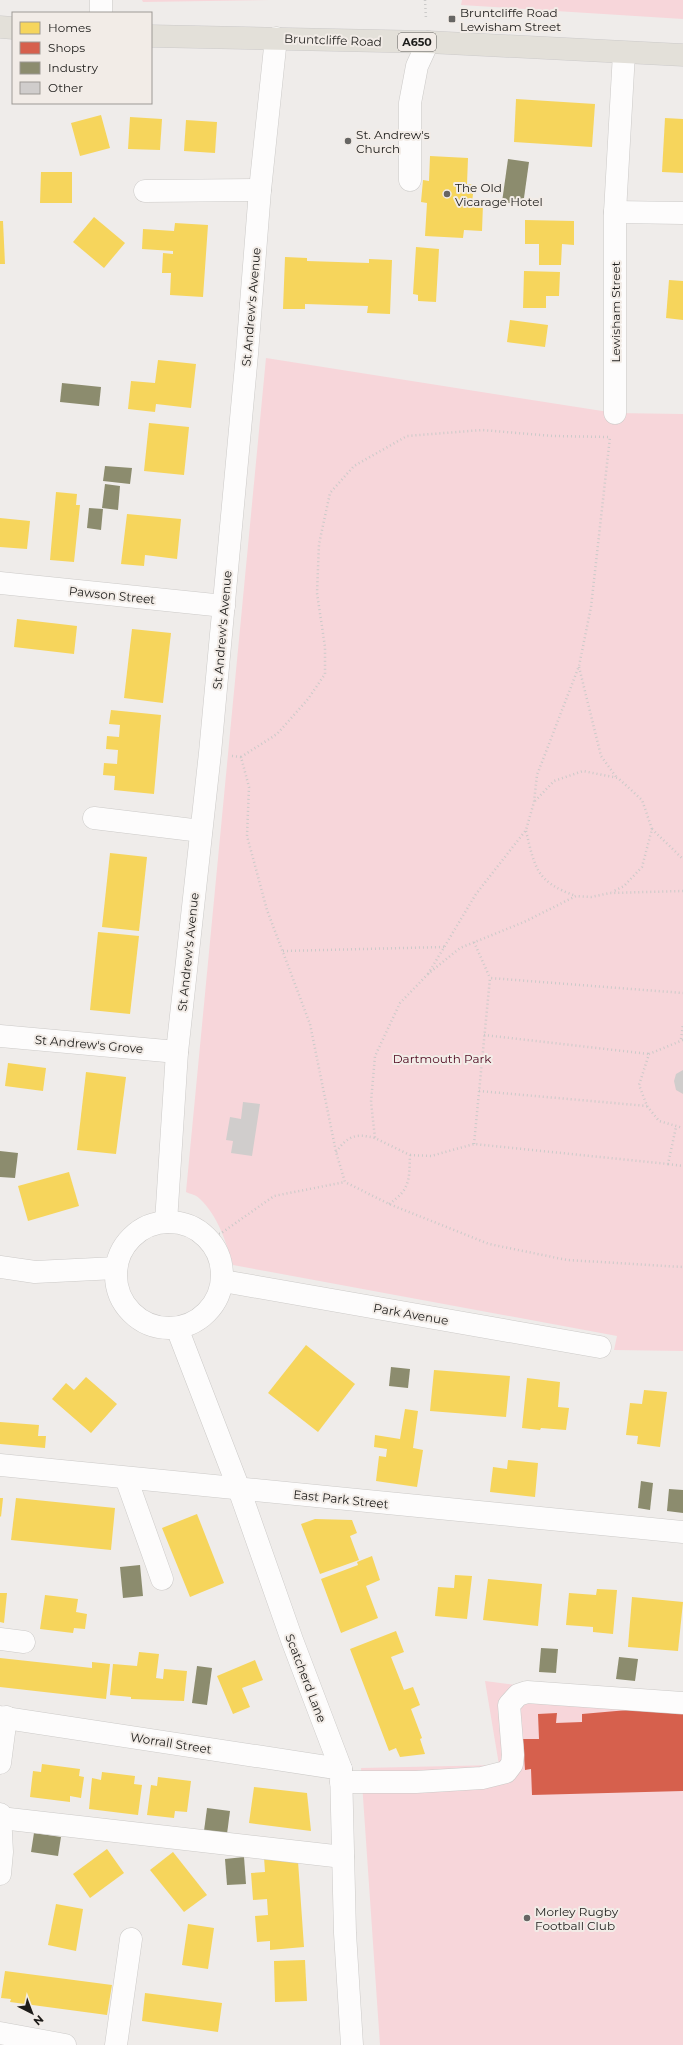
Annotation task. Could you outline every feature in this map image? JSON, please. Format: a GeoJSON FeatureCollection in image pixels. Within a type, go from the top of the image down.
{"type":"FeatureCollection","features":[{"type":"Feature","properties":{"kind":"main road"},"geometry":{"type":"LineString","coordinates":[[0,27],[12,28]]}},
{"type":"Feature","properties":{"kind":"main road","name":"Bruntcliffe Road"},"geometry":{"type":"LineString","coordinates":[[152,36],[185,38],[276,38],[428,42],[683,55]]}},
{"type":"Feature","properties":{"kind":"street"},"geometry":{"type":"LineString","coordinates":[[101,0],[101,12]]}},
{"type":"Feature","properties":{"kind":"street","name":"St Andrew's Avenue"},"geometry":{"type":"LineString","coordinates":[[166,1222],[177,1052],[210,753],[247,354],[260,190],[276,38]]}},
{"type":"Feature","properties":{"kind":"street"},"geometry":{"type":"LineString","coordinates":[[410,180],[410,103],[417,66],[428,42]]}},
{"type":"Feature","properties":{"kind":"street","name":"Lewisham Street"},"geometry":{"type":"LineString","coordinates":[[615,413],[615,212],[624,53]]}},
{"type":"Feature","properties":{"kind":"street"},"geometry":{"type":"LineString","coordinates":[[145,191],[260,190]]}},
{"type":"Feature","properties":{"kind":"street"},"geometry":{"type":"LineString","coordinates":[[615,212],[683,213]]}},
{"type":"Feature","properties":{"kind":"street","name":"Pawson Street"},"geometry":{"type":"LineString","coordinates":[[0,583],[224,606]]}},
{"type":"Feature","properties":{"kind":"street"},"geometry":{"type":"LineString","coordinates":[[94,818],[201,831]]}},
{"type":"Feature","properties":{"kind":"street","name":"St Andrew's Grove"},"geometry":{"type":"LineString","coordinates":[[0,1036],[177,1052]]}},
{"type":"Feature","properties":{"kind":"street"},"geometry":{"type":"LineString","coordinates":[[166,1222],[187,1224],[211,1241],[221,1260],[222,1281],[218,1298],[208,1312],[194,1323],[177,1328],[163,1329],[141,1321],[122,1302],[116,1287],[116,1268],[122,1250],[134,1234],[148,1226],[166,1222]]}},
{"type":"Feature","properties":{"kind":"street"},"geometry":{"type":"LineString","coordinates":[[0,1267],[35,1272],[116,1268]]}},
{"type":"Feature","properties":{"kind":"street","name":"Park Avenue"},"geometry":{"type":"LineString","coordinates":[[222,1281],[600,1347]]}},
{"type":"Feature","properties":{"kind":"street","name":"Scatcherd Lane"},"geometry":{"type":"LineString","coordinates":[[177,1328],[239,1489],[341,1776],[345,1933],[352,2045]]}},
{"type":"Feature","properties":{"kind":"street","name":"East Park Street"},"geometry":{"type":"LineString","coordinates":[[0,1465],[683,1532]]}},
{"type":"Feature","properties":{"kind":"street"},"geometry":{"type":"LineString","coordinates":[[126,1478],[162,1579]]}},
{"type":"Feature","properties":{"kind":"street"},"geometry":{"type":"LineString","coordinates":[[0,1639],[24,1642]]}},
{"type":"Feature","properties":{"kind":"street","name":"Worrall Street"},"geometry":{"type":"LineString","coordinates":[[3,1717],[341,1776],[445,1781],[482,1778],[506,1772],[512,1764],[513,1755],[508,1705],[518,1695],[527,1692],[683,1703]]}},
{"type":"Feature","properties":{"kind":"street"},"geometry":{"type":"LineString","coordinates":[[0,1763],[3,1717]]}},
{"type":"Feature","properties":{"kind":"street"},"geometry":{"type":"LineString","coordinates":[[0,1814],[0,1874]]}},
{"type":"Feature","properties":{"kind":"street"},"geometry":{"type":"LineString","coordinates":[[0,1818],[343,1857]]}},
{"type":"Feature","properties":{"kind":"street"},"geometry":{"type":"LineString","coordinates":[[116,2045],[131,1939]]}},
{"type":"Feature","properties":{"kind":"street"},"geometry":{"type":"LineString","coordinates":[[0,2033],[65,2045]]}},
{"type":"Feature","properties":{"kind":"path"},"geometry":{"type":"LineString","coordinates":[[428,974],[476,894],[526,830],[534,802],[537,775],[579,666],[591,607],[610,437],[615,413]]}},
{"type":"Feature","properties":{"kind":"path"},"geometry":{"type":"LineString","coordinates":[[210,753],[241,757],[277,734],[308,699],[324,674],[325,647],[317,593],[319,544],[330,493],[354,466],[407,436],[482,430],[553,436],[610,437]]}},
{"type":"Feature","properties":{"kind":"path"},"geometry":{"type":"LineString","coordinates":[[579,666],[601,756],[618,778],[642,800],[652,829],[683,859]]}},
{"type":"Feature","properties":{"kind":"path"},"geometry":{"type":"LineString","coordinates":[[241,757],[249,787],[247,836],[267,910],[310,1024],[336,1152],[345,1182]]}},
{"type":"Feature","properties":{"kind":"path"},"geometry":{"type":"LineString","coordinates":[[534,802],[554,782],[583,771],[618,778]]}},
{"type":"Feature","properties":{"kind":"path"},"geometry":{"type":"LineString","coordinates":[[610,893],[624,886],[642,867],[652,829]]}},
{"type":"Feature","properties":{"kind":"path"},"geometry":{"type":"LineString","coordinates":[[526,830],[536,868],[552,885],[576,896],[591,897],[610,893],[683,891]]}},
{"type":"Feature","properties":{"kind":"path"},"geometry":{"type":"LineString","coordinates":[[375,1138],[371,1102],[374,1056],[400,1003],[428,974],[460,948],[524,922],[576,896]]}},
{"type":"Feature","properties":{"kind":"path"},"geometry":{"type":"LineString","coordinates":[[474,942],[490,978],[474,1144]]}},
{"type":"Feature","properties":{"kind":"path"},"geometry":{"type":"LineString","coordinates":[[283,951],[445,947]]}},
{"type":"Feature","properties":{"kind":"path"},"geometry":{"type":"LineString","coordinates":[[490,978],[683,993]]}},
{"type":"Feature","properties":{"kind":"path"},"geometry":{"type":"LineString","coordinates":[[484,1035],[649,1054],[682,1040],[683,1024]]}},
{"type":"Feature","properties":{"kind":"path"},"geometry":{"type":"LineString","coordinates":[[649,1054],[639,1085],[648,1106],[659,1121],[683,1128]]}},
{"type":"Feature","properties":{"kind":"path"},"geometry":{"type":"LineString","coordinates":[[478,1091],[648,1106]]}},
{"type":"Feature","properties":{"kind":"path"},"geometry":{"type":"LineString","coordinates":[[668,1164],[676,1127]]}},
{"type":"Feature","properties":{"kind":"path"},"geometry":{"type":"LineString","coordinates":[[336,1152],[348,1138],[362,1135],[375,1138],[410,1155],[431,1156],[474,1144],[683,1166]]}},
{"type":"Feature","properties":{"kind":"path"},"geometry":{"type":"LineString","coordinates":[[389,1204],[401,1196],[409,1182],[410,1155]]}},
{"type":"Feature","properties":{"kind":"path"},"geometry":{"type":"LineString","coordinates":[[187,1224],[220,1234],[274,1196],[345,1182],[389,1204],[488,1244],[567,1260],[683,1268]]}},
{"type":"Feature","properties":{"kind":"green space"},"geometry":{"type":"Polygon","coordinates":[[[142,0],[270,0],[143,2],[142,0]]]}},
{"type":"Feature","properties":{"kind":"green space"},"geometry":{"type":"Polygon","coordinates":[[[462,0],[683,0],[683,19],[461,5],[462,0]]]}},
{"type":"Feature","properties":{"kind":"green space","name":"Dartmouth Park"},"geometry":{"type":"Polygon","coordinates":[[[266,358],[615,413],[683,414],[683,1351],[614,1350],[617,1336],[233,1265],[224,1238],[212,1213],[199,1198],[186,1192],[266,358]]]}},
{"type":"Feature","properties":{"kind":"green space","name":"Morley Rugby Football Club"},"geometry":{"type":"Polygon","coordinates":[[[485,1681],[683,1706],[683,2045],[380,2045],[361,1768],[499,1765],[485,1681]]]}},
{"type":"Feature","properties":{"kind":"building: Homes"},"geometry":{"type":"Polygon","coordinates":[[[516,99],[595,104],[592,147],[514,142],[516,99]]]}},
{"type":"Feature","properties":{"kind":"building: Homes"},"geometry":{"type":"Polygon","coordinates":[[[101,115],[110,148],[80,156],[71,123],[101,115]]]}},
{"type":"Feature","properties":{"kind":"building: Homes"},"geometry":{"type":"Polygon","coordinates":[[[130,117],[162,119],[160,150],[128,149],[130,117]]]}},
{"type":"Feature","properties":{"kind":"building: Homes"},"geometry":{"type":"Polygon","coordinates":[[[665,118],[683,119],[683,173],[662,172],[665,118]]]}},
{"type":"Feature","properties":{"kind":"building: Homes"},"geometry":{"type":"Polygon","coordinates":[[[186,120],[217,122],[215,153],[184,151],[186,120]]]}},
{"type":"Feature","properties":{"kind":"building: Homes","name":"The Old Vicarage Hotel"},"geometry":{"type":"Polygon","coordinates":[[[430,156],[468,158],[467,184],[474,185],[472,203],[483,204],[482,231],[464,230],[463,238],[425,236],[427,203],[421,202],[423,180],[429,181],[430,156]]]}},
{"type":"Feature","properties":{"kind":"building: Homes"},"geometry":{"type":"Polygon","coordinates":[[[41,172],[72,172],[72,203],[40,203],[41,172]]]}},
{"type":"Feature","properties":{"kind":"building: Homes"},"geometry":{"type":"Polygon","coordinates":[[[94,217],[125,243],[104,268],[73,242],[94,217]]]}},
{"type":"Feature","properties":{"kind":"building: Homes"},"geometry":{"type":"Polygon","coordinates":[[[525,220],[574,221],[574,245],[562,244],[561,265],[539,265],[539,244],[525,244],[525,220]]]}},
{"type":"Feature","properties":{"kind":"building: Homes"},"geometry":{"type":"Polygon","coordinates":[[[0,221],[3,221],[5,264],[0,264],[0,221]]]}},
{"type":"Feature","properties":{"kind":"building: Homes"},"geometry":{"type":"Polygon","coordinates":[[[175,223],[208,225],[203,297],[170,295],[171,273],[162,273],[163,253],[173,254],[173,251],[142,249],[143,229],[174,231],[175,223]]]}},
{"type":"Feature","properties":{"kind":"building: Homes"},"geometry":{"type":"Polygon","coordinates":[[[416,247],[439,249],[436,302],[418,301],[418,295],[413,294],[416,247]]]}},
{"type":"Feature","properties":{"kind":"building: Homes"},"geometry":{"type":"Polygon","coordinates":[[[285,257],[307,258],[307,261],[369,263],[369,259],[392,260],[390,314],[367,313],[368,306],[305,304],[305,309],[283,309],[285,257]]]}},
{"type":"Feature","properties":{"kind":"building: Homes"},"geometry":{"type":"Polygon","coordinates":[[[524,271],[560,272],[559,296],[546,296],[546,308],[523,308],[524,271]]]}},
{"type":"Feature","properties":{"kind":"building: Homes"},"geometry":{"type":"Polygon","coordinates":[[[669,280],[683,281],[683,320],[666,318],[669,280]]]}},
{"type":"Feature","properties":{"kind":"building: Homes"},"geometry":{"type":"Polygon","coordinates":[[[510,320],[548,325],[545,347],[507,342],[510,320]]]}},
{"type":"Feature","properties":{"kind":"building: Homes"},"geometry":{"type":"Polygon","coordinates":[[[158,360],[196,364],[191,408],[156,404],[155,412],[128,409],[131,381],[155,383],[158,360]]]}},
{"type":"Feature","properties":{"kind":"building: Homes"},"geometry":{"type":"Polygon","coordinates":[[[149,423],[189,427],[184,475],[144,471],[149,423]]]}},
{"type":"Feature","properties":{"kind":"building: Homes"},"geometry":{"type":"Polygon","coordinates":[[[56,492],[77,494],[76,505],[80,505],[74,562],[50,560],[56,492]]]}},
{"type":"Feature","properties":{"kind":"building: Homes"},"geometry":{"type":"Polygon","coordinates":[[[127,514],[181,519],[177,559],[145,555],[144,566],[121,564],[127,514]]]}},
{"type":"Feature","properties":{"kind":"building: Homes"},"geometry":{"type":"Polygon","coordinates":[[[0,518],[30,521],[27,549],[0,547],[0,518]]]}},
{"type":"Feature","properties":{"kind":"building: Homes"},"geometry":{"type":"Polygon","coordinates":[[[17,619],[77,626],[74,654],[14,647],[17,619]]]}},
{"type":"Feature","properties":{"kind":"building: Homes"},"geometry":{"type":"Polygon","coordinates":[[[132,629],[171,633],[163,703],[124,698],[132,629]]]}},
{"type":"Feature","properties":{"kind":"building: Homes"},"geometry":{"type":"Polygon","coordinates":[[[111,710],[161,715],[154,794],[114,790],[115,776],[103,775],[104,763],[117,764],[118,750],[106,749],[107,736],[119,737],[120,725],[109,724],[111,710]]]}},
{"type":"Feature","properties":{"kind":"building: Homes"},"geometry":{"type":"Polygon","coordinates":[[[110,853],[147,857],[139,931],[102,927],[110,853]]]}},
{"type":"Feature","properties":{"kind":"building: Homes"},"geometry":{"type":"Polygon","coordinates":[[[98,932],[139,936],[130,1014],[90,1010],[98,932]]]}},
{"type":"Feature","properties":{"kind":"building: Homes"},"geometry":{"type":"Polygon","coordinates":[[[8,1063],[46,1068],[43,1091],[5,1086],[8,1063]]]}},
{"type":"Feature","properties":{"kind":"building: Homes"},"geometry":{"type":"Polygon","coordinates":[[[86,1072],[126,1077],[116,1154],[77,1150],[86,1072]]]}},
{"type":"Feature","properties":{"kind":"building: Homes"},"geometry":{"type":"Polygon","coordinates":[[[69,1172],[79,1206],[28,1221],[18,1186],[69,1172]]]}},
{"type":"Feature","properties":{"kind":"building: Homes"},"geometry":{"type":"Polygon","coordinates":[[[306,1345],[355,1384],[318,1432],[268,1393],[306,1345]]]}},
{"type":"Feature","properties":{"kind":"building: Homes"},"geometry":{"type":"Polygon","coordinates":[[[434,1370],[510,1376],[506,1417],[430,1411],[434,1370]]]}},
{"type":"Feature","properties":{"kind":"building: Homes"},"geometry":{"type":"Polygon","coordinates":[[[86,1377],[117,1404],[91,1433],[52,1399],[66,1383],[74,1390],[86,1377]]]}},
{"type":"Feature","properties":{"kind":"building: Homes"},"geometry":{"type":"Polygon","coordinates":[[[527,1378],[560,1382],[558,1407],[569,1408],[566,1430],[522,1428],[527,1378]]]}},
{"type":"Feature","properties":{"kind":"building: Homes"},"geometry":{"type":"Polygon","coordinates":[[[644,1390],[667,1392],[660,1447],[637,1444],[638,1436],[626,1435],[630,1403],[642,1404],[644,1390]]]}},
{"type":"Feature","properties":{"kind":"building: Homes"},"geometry":{"type":"Polygon","coordinates":[[[405,1409],[418,1411],[413,1448],[423,1450],[417,1487],[376,1481],[379,1456],[386,1457],[387,1449],[374,1447],[375,1435],[400,1439],[405,1409]]]}},
{"type":"Feature","properties":{"kind":"building: Homes"},"geometry":{"type":"Polygon","coordinates":[[[0,1422],[39,1425],[38,1436],[46,1436],[45,1448],[0,1444],[0,1422]]]}},
{"type":"Feature","properties":{"kind":"building: Homes"},"geometry":{"type":"Polygon","coordinates":[[[508,1460],[538,1463],[535,1497],[490,1492],[493,1467],[507,1469],[508,1460]]]}},
{"type":"Feature","properties":{"kind":"building: Homes"},"geometry":{"type":"Polygon","coordinates":[[[0,1498],[3,1498],[1,1517],[0,1516],[0,1498]]]}},
{"type":"Feature","properties":{"kind":"building: Homes"},"geometry":{"type":"Polygon","coordinates":[[[16,1498],[115,1508],[111,1550],[11,1540],[16,1498]]]}},
{"type":"Feature","properties":{"kind":"building: Homes"},"geometry":{"type":"Polygon","coordinates":[[[197,1514],[224,1583],[190,1597],[162,1528],[197,1514]]]}},
{"type":"Feature","properties":{"kind":"building: Homes"},"geometry":{"type":"Polygon","coordinates":[[[315,1519],[352,1520],[357,1533],[350,1536],[359,1560],[320,1574],[301,1524],[315,1519]]]}},
{"type":"Feature","properties":{"kind":"building: Homes"},"geometry":{"type":"Polygon","coordinates":[[[372,1556],[380,1580],[366,1586],[378,1618],[341,1633],[321,1579],[358,1565],[357,1562],[372,1556]]]}},
{"type":"Feature","properties":{"kind":"building: Homes"},"geometry":{"type":"Polygon","coordinates":[[[455,1575],[472,1576],[467,1619],[435,1616],[438,1587],[454,1588],[455,1575]]]}},
{"type":"Feature","properties":{"kind":"building: Homes"},"geometry":{"type":"Polygon","coordinates":[[[488,1579],[542,1584],[538,1626],[483,1620],[488,1579]]]}},
{"type":"Feature","properties":{"kind":"building: Homes"},"geometry":{"type":"Polygon","coordinates":[[[597,1589],[617,1590],[613,1634],[593,1632],[593,1627],[566,1625],[569,1593],[596,1595],[597,1589]]]}},
{"type":"Feature","properties":{"kind":"building: Homes"},"geometry":{"type":"Polygon","coordinates":[[[0,1593],[7,1593],[4,1623],[0,1622],[0,1593]]]}},
{"type":"Feature","properties":{"kind":"building: Homes"},"geometry":{"type":"Polygon","coordinates":[[[45,1595],[78,1599],[76,1612],[87,1614],[85,1629],[74,1628],[73,1633],[40,1629],[45,1595]]]}},
{"type":"Feature","properties":{"kind":"building: Homes"},"geometry":{"type":"Polygon","coordinates":[[[632,1597],[683,1602],[678,1651],[628,1647],[632,1597]]]}},
{"type":"Feature","properties":{"kind":"building: Homes"},"geometry":{"type":"Polygon","coordinates":[[[396,1631],[404,1652],[391,1657],[404,1690],[413,1687],[420,1705],[411,1709],[422,1738],[420,1739],[425,1754],[400,1757],[396,1748],[389,1751],[350,1649],[396,1631]]]}},
{"type":"Feature","properties":{"kind":"building: Homes"},"geometry":{"type":"Polygon","coordinates":[[[139,1652],[159,1654],[156,1678],[163,1679],[164,1669],[187,1671],[184,1701],[131,1699],[131,1697],[110,1695],[113,1664],[137,1666],[139,1652]]]}},
{"type":"Feature","properties":{"kind":"building: Homes"},"geometry":{"type":"Polygon","coordinates":[[[0,1658],[92,1668],[92,1662],[110,1664],[106,1699],[0,1687],[0,1658]]]}},
{"type":"Feature","properties":{"kind":"building: Homes"},"geometry":{"type":"Polygon","coordinates":[[[255,1660],[263,1680],[242,1688],[250,1707],[233,1714],[217,1676],[255,1660]]]}},
{"type":"Feature","properties":{"kind":"building: Homes"},"geometry":{"type":"Polygon","coordinates":[[[42,1764],[80,1769],[79,1776],[84,1777],[81,1798],[70,1796],[70,1802],[30,1797],[33,1771],[41,1772],[42,1764]]]}},
{"type":"Feature","properties":{"kind":"building: Homes"},"geometry":{"type":"Polygon","coordinates":[[[102,1772],[135,1776],[134,1784],[142,1785],[138,1815],[89,1809],[92,1778],[101,1780],[102,1772]]]}},
{"type":"Feature","properties":{"kind":"building: Homes"},"geometry":{"type":"Polygon","coordinates":[[[158,1777],[191,1781],[187,1812],[175,1811],[174,1818],[147,1815],[151,1785],[157,1786],[158,1777]]]}},
{"type":"Feature","properties":{"kind":"building: Homes"},"geometry":{"type":"Polygon","coordinates":[[[254,1787],[307,1793],[311,1831],[249,1823],[254,1787]]]}},
{"type":"Feature","properties":{"kind":"building: Homes"},"geometry":{"type":"Polygon","coordinates":[[[107,1849],[124,1873],[90,1898],[73,1874],[107,1849]]]}},
{"type":"Feature","properties":{"kind":"building: Homes"},"geometry":{"type":"Polygon","coordinates":[[[173,1852],[207,1895],[184,1912],[150,1870],[173,1852]]]}},
{"type":"Feature","properties":{"kind":"building: Homes"},"geometry":{"type":"Polygon","coordinates":[[[264,1857],[298,1861],[304,1947],[270,1950],[270,1941],[257,1942],[255,1916],[268,1915],[267,1899],[253,1900],[251,1873],[265,1872],[264,1857]]]}},
{"type":"Feature","properties":{"kind":"building: Homes"},"geometry":{"type":"Polygon","coordinates":[[[56,1904],[83,1909],[76,1951],[48,1945],[56,1904]]]}},
{"type":"Feature","properties":{"kind":"building: Homes"},"geometry":{"type":"Polygon","coordinates":[[[188,1924],[214,1928],[208,1969],[182,1965],[188,1924]]]}},
{"type":"Feature","properties":{"kind":"building: Homes"},"geometry":{"type":"Polygon","coordinates":[[[305,1960],[307,2001],[275,2002],[274,1961],[305,1960]]]}},
{"type":"Feature","properties":{"kind":"building: Homes"},"geometry":{"type":"Polygon","coordinates":[[[5,1971],[112,1985],[107,2015],[10,2002],[11,1999],[1,1998],[5,1971]]]}},
{"type":"Feature","properties":{"kind":"building: Homes"},"geometry":{"type":"Polygon","coordinates":[[[145,1993],[222,2003],[218,2032],[142,2021],[145,1993]]]}},
{"type":"Feature","properties":{"kind":"building: Shops"},"geometry":{"type":"Polygon","coordinates":[[[639,1709],[683,1714],[683,1791],[532,1795],[531,1769],[525,1770],[523,1739],[539,1739],[538,1714],[557,1713],[556,1723],[582,1722],[582,1714],[639,1709]]]}},
{"type":"Feature","properties":{"kind":"building: Industry"},"geometry":{"type":"Polygon","coordinates":[[[508,159],[529,162],[523,205],[502,202],[508,159]]]}},
{"type":"Feature","properties":{"kind":"building: Industry"},"geometry":{"type":"Polygon","coordinates":[[[62,383],[101,387],[99,406],[60,402],[62,383]]]}},
{"type":"Feature","properties":{"kind":"building: Industry"},"geometry":{"type":"Polygon","coordinates":[[[105,466],[132,468],[130,484],[103,481],[105,466]]]}},
{"type":"Feature","properties":{"kind":"building: Industry"},"geometry":{"type":"Polygon","coordinates":[[[105,484],[120,486],[118,510],[102,508],[105,484]]]}},
{"type":"Feature","properties":{"kind":"building: Industry"},"geometry":{"type":"Polygon","coordinates":[[[89,508],[103,509],[101,530],[87,528],[89,508]]]}},
{"type":"Feature","properties":{"kind":"building: Industry"},"geometry":{"type":"Polygon","coordinates":[[[0,1151],[18,1153],[15,1178],[0,1177],[0,1151]]]}},
{"type":"Feature","properties":{"kind":"building: Industry"},"geometry":{"type":"Polygon","coordinates":[[[391,1367],[410,1369],[408,1388],[389,1386],[391,1367]]]}},
{"type":"Feature","properties":{"kind":"building: Industry"},"geometry":{"type":"Polygon","coordinates":[[[641,1481],[653,1483],[650,1510],[638,1508],[641,1481]]]}},
{"type":"Feature","properties":{"kind":"building: Industry"},"geometry":{"type":"Polygon","coordinates":[[[669,1489],[683,1490],[683,1513],[667,1511],[669,1489]]]}},
{"type":"Feature","properties":{"kind":"building: Industry"},"geometry":{"type":"Polygon","coordinates":[[[140,1565],[143,1596],[123,1598],[120,1567],[140,1565]]]}},
{"type":"Feature","properties":{"kind":"building: Industry"},"geometry":{"type":"Polygon","coordinates":[[[541,1648],[558,1649],[556,1673],[539,1672],[541,1648]]]}},
{"type":"Feature","properties":{"kind":"building: Industry"},"geometry":{"type":"Polygon","coordinates":[[[619,1657],[638,1659],[635,1681],[616,1679],[619,1657]]]}},
{"type":"Feature","properties":{"kind":"building: Industry"},"geometry":{"type":"Polygon","coordinates":[[[197,1666],[212,1668],[207,1705],[192,1703],[197,1666]]]}},
{"type":"Feature","properties":{"kind":"building: Industry"},"geometry":{"type":"Polygon","coordinates":[[[207,1808],[230,1811],[227,1834],[204,1831],[207,1808]]]}},
{"type":"Feature","properties":{"kind":"building: Industry"},"geometry":{"type":"Polygon","coordinates":[[[34,1833],[61,1837],[58,1856],[31,1852],[34,1833]]]}},
{"type":"Feature","properties":{"kind":"building: Industry"},"geometry":{"type":"Polygon","coordinates":[[[244,1857],[246,1884],[227,1885],[225,1859],[244,1857]]]}},
{"type":"Feature","properties":{"kind":"building: Other"},"geometry":{"type":"Polygon","coordinates":[[[683,1070],[683,1094],[676,1090],[674,1081],[676,1074],[683,1070]]]}},
{"type":"Feature","properties":{"kind":"building: Other"},"geometry":{"type":"Polygon","coordinates":[[[243,1102],[260,1104],[252,1156],[231,1153],[233,1141],[226,1140],[230,1117],[241,1119],[243,1102]]]}},
{"type":"Feature","properties":{"kind":"place","name":"Bruntcliffe Road Lewisham Street"},"geometry":{"type":"Point","coordinates":[452,19]}},
{"type":"Feature","properties":{"kind":"place","name":"St. Andrew's Church"},"geometry":{"type":"Point","coordinates":[348,141]}},
{"type":"Feature","properties":{"kind":"place","name":"The Old Vicarage Hotel"},"geometry":{"type":"Point","coordinates":[447,194]}},
{"type":"Feature","properties":{"kind":"place","name":"Morley Rugby Football Club"},"geometry":{"type":"Point","coordinates":[527,1918]}}]}
